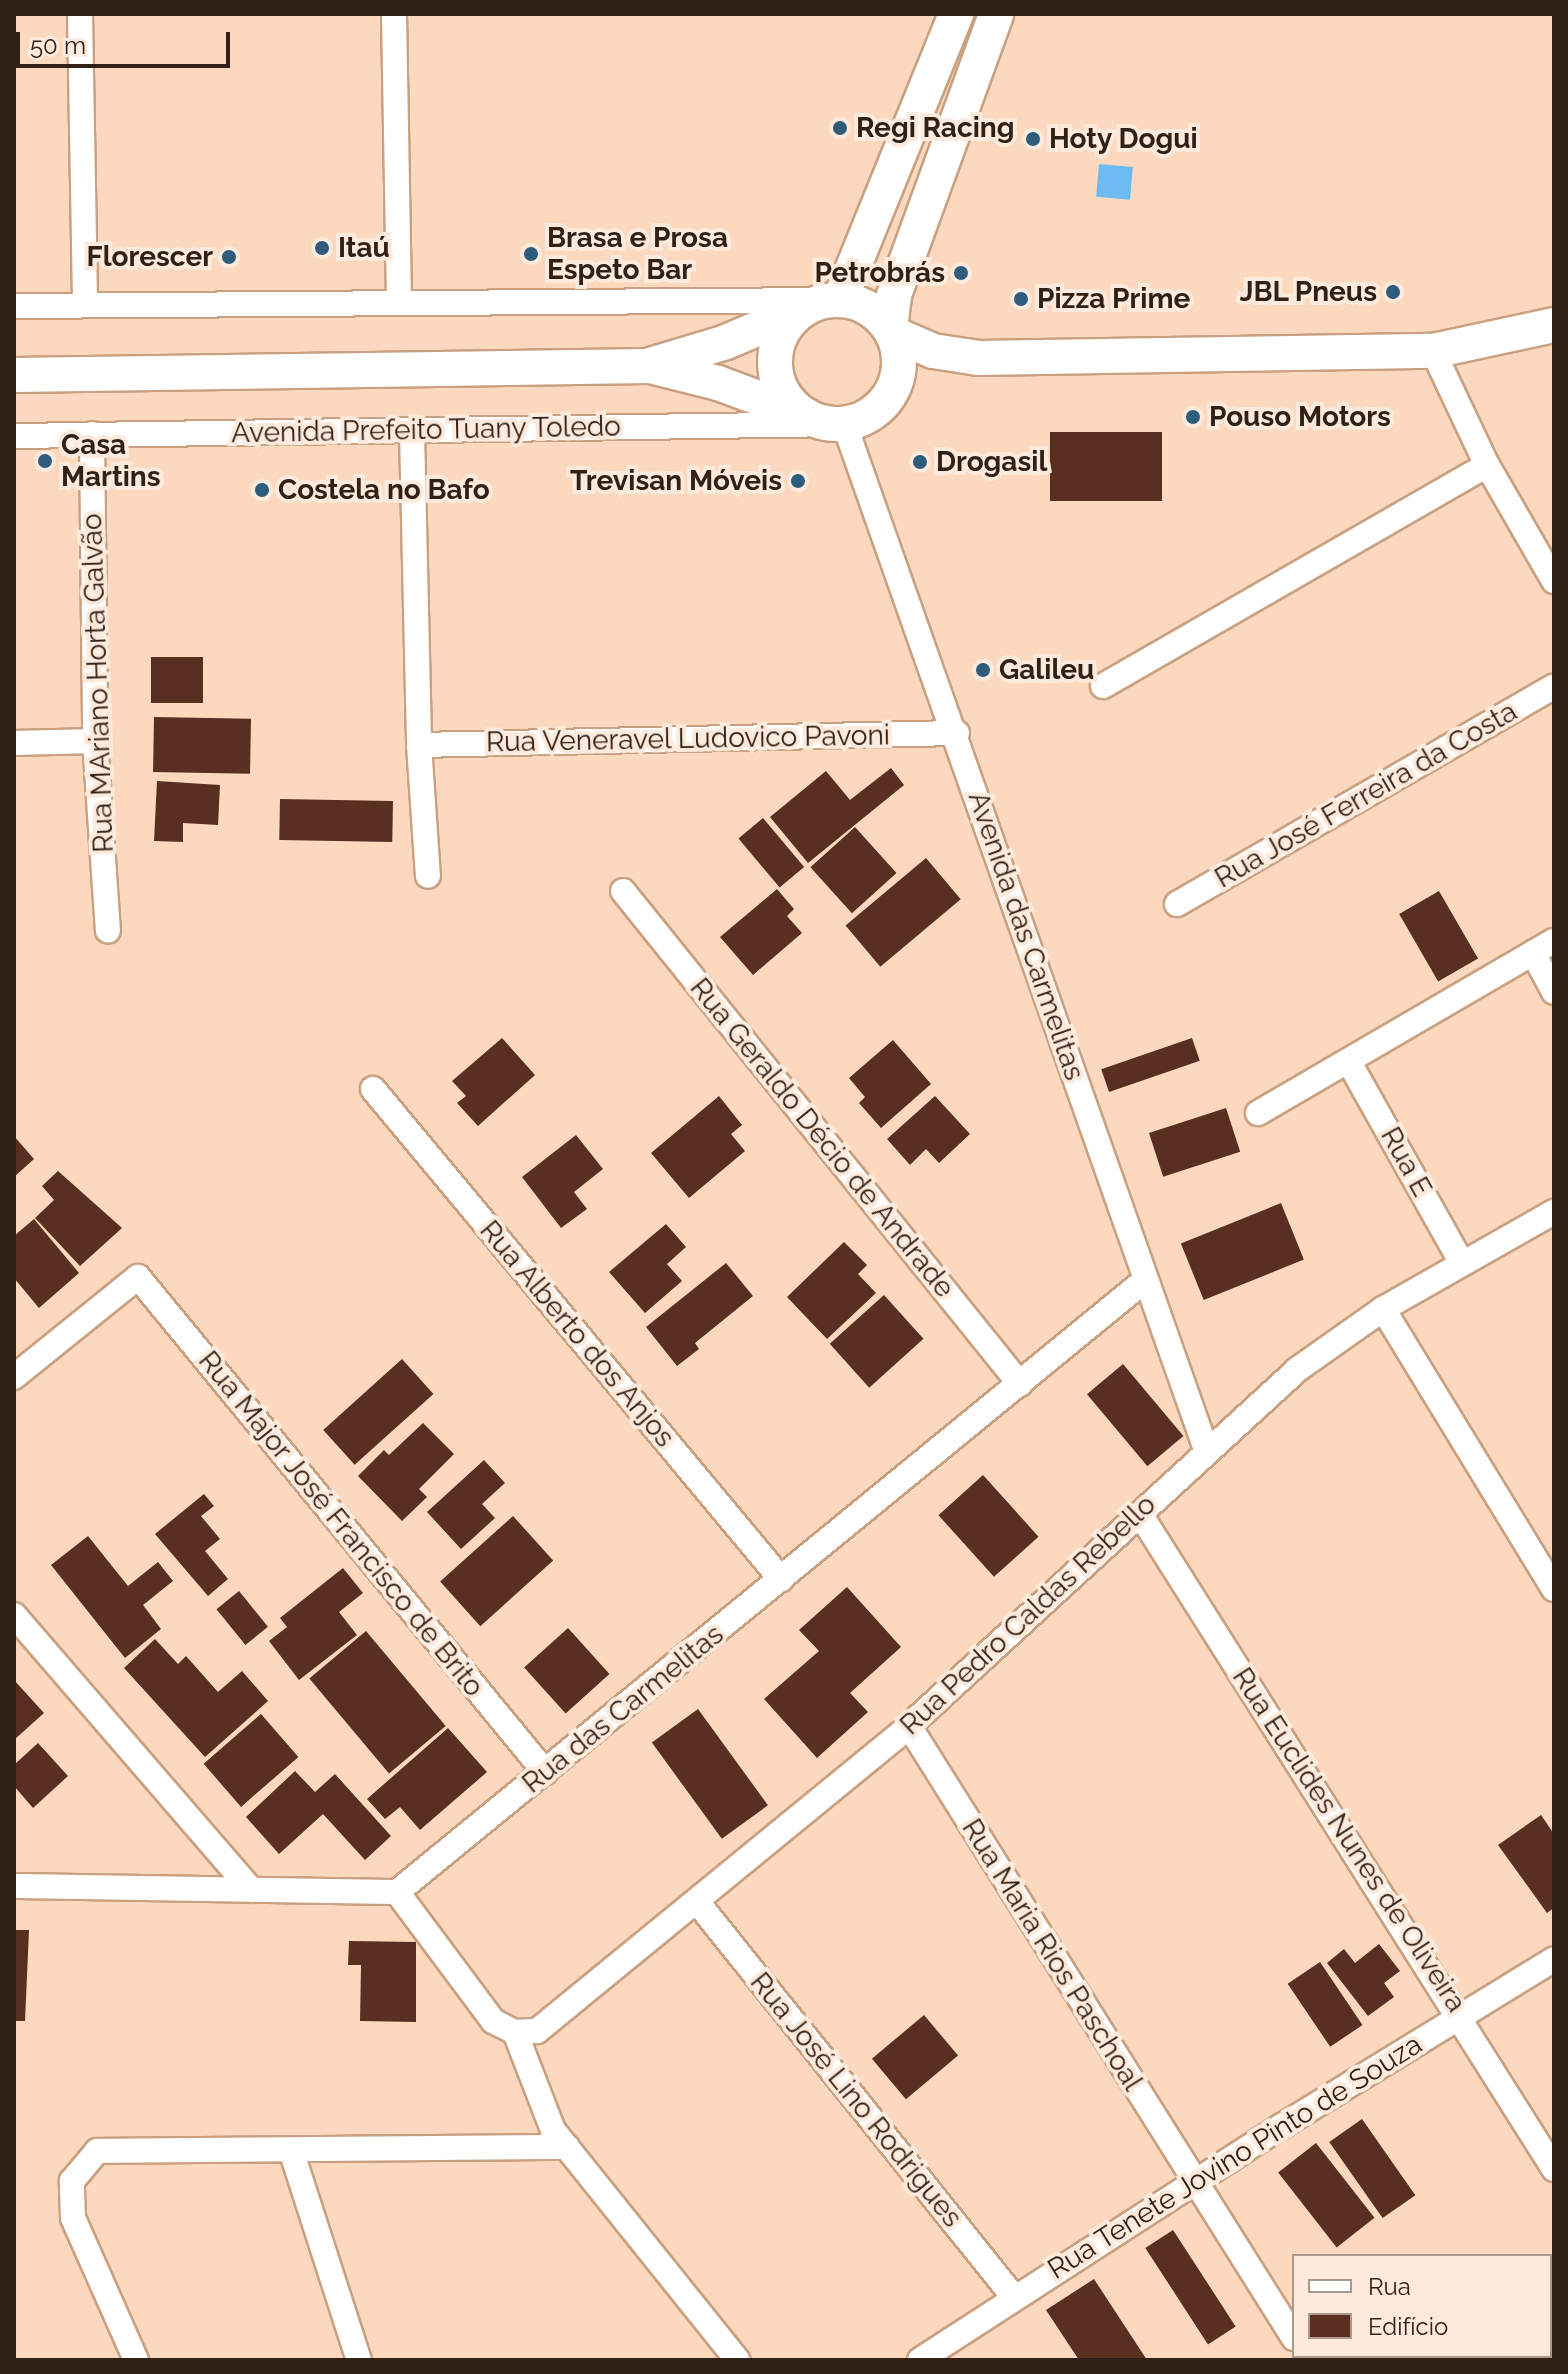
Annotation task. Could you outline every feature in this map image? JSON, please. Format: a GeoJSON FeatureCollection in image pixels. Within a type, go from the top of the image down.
{"type":"FeatureCollection","features":[{"type":"Feature","properties":{"kind":"main road"},"geometry":{"type":"LineString","coordinates":[[830,421],[783,393],[774,361],[783,330],[827,302],[956,14]]}},
{"type":"Feature","properties":{"kind":"main road"},"geometry":{"type":"LineString","coordinates":[[893,390],[899,362],[891,331],[894,295],[996,14]]}},
{"type":"Feature","properties":{"kind":"main road"},"geometry":{"type":"LineString","coordinates":[[650,366],[726,342],[827,302],[869,308],[891,331],[933,351],[979,358],[1433,351],[1554,325]]}},
{"type":"Feature","properties":{"kind":"main road"},"geometry":{"type":"LineString","coordinates":[[14,375],[650,366],[718,383],[830,421],[872,413],[893,390],[979,358]]}},
{"type":"Feature","properties":{"kind":"street"},"geometry":{"type":"LineString","coordinates":[[80,14],[85,305]]}},
{"type":"Feature","properties":{"kind":"street"},"geometry":{"type":"LineString","coordinates":[[394,14],[399,302]]}},
{"type":"Feature","properties":{"kind":"street"},"geometry":{"type":"LineString","coordinates":[[14,306],[827,302]]}},
{"type":"Feature","properties":{"kind":"street"},"geometry":{"type":"LineString","coordinates":[[1433,351],[1487,465],[1554,581]]}},
{"type":"Feature","properties":{"kind":"street","name":"Avenida Prefeito Tuany Toledo"},"geometry":{"type":"LineString","coordinates":[[14,436],[412,432],[830,421]]}},
{"type":"Feature","properties":{"kind":"street","name":"Avenida das Carmelitas"},"geometry":{"type":"LineString","coordinates":[[830,421],[957,733],[1144,1281],[1206,1449]]}},
{"type":"Feature","properties":{"kind":"street"},"geometry":{"type":"LineString","coordinates":[[412,432],[419,745],[428,876]]}},
{"type":"Feature","properties":{"kind":"street","name":"Rua MAriano Horta Galvão"},"geometry":{"type":"LineString","coordinates":[[92,434],[95,741],[108,931]]}},
{"type":"Feature","properties":{"kind":"street"},"geometry":{"type":"LineString","coordinates":[[1103,686],[1487,465]]}},
{"type":"Feature","properties":{"kind":"street","name":"Rua José Ferreira da Costa"},"geometry":{"type":"LineString","coordinates":[[1177,904],[1554,686]]}},
{"type":"Feature","properties":{"kind":"street","name":"Rua Veneravel Ludovico Pavoni"},"geometry":{"type":"LineString","coordinates":[[419,745],[957,733]]}},
{"type":"Feature","properties":{"kind":"street"},"geometry":{"type":"LineString","coordinates":[[14,743],[95,741]]}},
{"type":"Feature","properties":{"kind":"street","name":"Rua Geraldo Décio de Andrade"},"geometry":{"type":"LineString","coordinates":[[623,891],[1020,1384]]}},
{"type":"Feature","properties":{"kind":"street"},"geometry":{"type":"LineString","coordinates":[[1258,1113],[1554,941]]}},
{"type":"Feature","properties":{"kind":"street"},"geometry":{"type":"LineString","coordinates":[[1533,953],[1554,992]]}},
{"type":"Feature","properties":{"kind":"street","name":"Rua E"},"geometry":{"type":"LineString","coordinates":[[1349,1062],[1462,1263]]}},
{"type":"Feature","properties":{"kind":"street","name":"Rua Alberto dos Anjos"},"geometry":{"type":"LineString","coordinates":[[373,1089],[781,1579]]}},
{"type":"Feature","properties":{"kind":"street","name":"Rua Pedro Caldas Rebello"},"geometry":{"type":"LineString","coordinates":[[515,2032],[537,2031],[698,1903],[909,1726],[1140,1514],[1206,1449],[1298,1369],[1383,1309],[1554,1212]]}},
{"type":"Feature","properties":{"kind":"street","name":"Rua Major José Francisco de Brito"},"geometry":{"type":"LineString","coordinates":[[14,1377],[138,1277],[545,1772]]}},
{"type":"Feature","properties":{"kind":"street","name":"Rua das Carmelitas"},"geometry":{"type":"LineString","coordinates":[[397,1892],[1144,1281]]}},
{"type":"Feature","properties":{"kind":"street"},"geometry":{"type":"LineString","coordinates":[[1383,1309],[1554,1589]]}},
{"type":"Feature","properties":{"kind":"street","name":"Rua Euclides Nunes de Oliveira"},"geometry":{"type":"LineString","coordinates":[[1140,1514],[1462,2016],[1554,2169]]}},
{"type":"Feature","properties":{"kind":"street"},"geometry":{"type":"LineString","coordinates":[[14,1615],[251,1890]]}},
{"type":"Feature","properties":{"kind":"street","name":"Rua Maria Rios Paschoal"},"geometry":{"type":"LineString","coordinates":[[909,1726],[1292,2335]]}},
{"type":"Feature","properties":{"kind":"street"},"geometry":{"type":"LineString","coordinates":[[14,1886],[397,1892],[493,2021],[515,2032],[553,2130],[737,2360]]}},
{"type":"Feature","properties":{"kind":"street","name":"Rua José Lino Rodrigues"},"geometry":{"type":"LineString","coordinates":[[698,1903],[1013,2296]]}},
{"type":"Feature","properties":{"kind":"street","name":"Rua Tenete Jovino Pinto de Souza"},"geometry":{"type":"LineString","coordinates":[[920,2360],[1013,2296],[1554,1959]]}},
{"type":"Feature","properties":{"kind":"street"},"geometry":{"type":"LineString","coordinates":[[136,2360],[73,2218],[72,2181],[97,2151],[567,2147]]}},
{"type":"Feature","properties":{"kind":"street"},"geometry":{"type":"LineString","coordinates":[[291,2150],[359,2360]]}},
{"type":"Feature","properties":{"kind":"water"},"geometry":{"type":"Polygon","coordinates":[[[1099,164],[1133,167],[1130,200],[1096,197],[1099,164]]]}},
{"type":"Feature","properties":{"kind":"building"},"geometry":{"type":"Polygon","coordinates":[[[1050,432],[1162,432],[1162,501],[1050,501],[1050,432]]]}},
{"type":"Feature","properties":{"kind":"building"},"geometry":{"type":"Polygon","coordinates":[[[151,657],[203,657],[203,703],[151,703],[151,657]]]}},
{"type":"Feature","properties":{"kind":"building"},"geometry":{"type":"Polygon","coordinates":[[[154,717],[251,719],[250,774],[153,772],[154,717]]]}},
{"type":"Feature","properties":{"kind":"building"},"geometry":{"type":"Polygon","coordinates":[[[891,768],[904,785],[808,863],[770,817],[826,771],[850,800],[891,768]]]}},
{"type":"Feature","properties":{"kind":"building"},"geometry":{"type":"Polygon","coordinates":[[[157,781],[220,785],[218,825],[183,823],[183,842],[154,841],[157,781]]]}},
{"type":"Feature","properties":{"kind":"building"},"geometry":{"type":"Polygon","coordinates":[[[280,799],[393,801],[392,842],[279,840],[280,799]]]}},
{"type":"Feature","properties":{"kind":"building"},"geometry":{"type":"Polygon","coordinates":[[[763,818],[804,867],[780,888],[738,839],[763,818]]]}},
{"type":"Feature","properties":{"kind":"building"},"geometry":{"type":"Polygon","coordinates":[[[855,827],[896,873],[852,913],[810,867],[855,827]]]}},
{"type":"Feature","properties":{"kind":"building"},"geometry":{"type":"Polygon","coordinates":[[[926,858],[961,899],[880,967],[846,925],[926,858]]]}},
{"type":"Feature","properties":{"kind":"building"},"geometry":{"type":"Polygon","coordinates":[[[777,889],[794,909],[787,916],[802,933],[753,975],[720,937],[777,889]]]}},
{"type":"Feature","properties":{"kind":"building"},"geometry":{"type":"Polygon","coordinates":[[[1439,891],[1478,959],[1438,982],[1399,914],[1439,891]]]}},
{"type":"Feature","properties":{"kind":"building"},"geometry":{"type":"Polygon","coordinates":[[[502,1038],[535,1075],[478,1126],[457,1103],[466,1096],[452,1081],[502,1038]]]}},
{"type":"Feature","properties":{"kind":"building"},"geometry":{"type":"Polygon","coordinates":[[[1192,1038],[1200,1061],[1109,1092],[1101,1069],[1192,1038]]]}},
{"type":"Feature","properties":{"kind":"building"},"geometry":{"type":"Polygon","coordinates":[[[893,1040],[931,1084],[881,1128],[859,1103],[865,1097],[849,1078],[893,1040]]]}},
{"type":"Feature","properties":{"kind":"building"},"geometry":{"type":"Polygon","coordinates":[[[719,1096],[742,1125],[731,1134],[745,1151],[689,1198],[651,1153],[719,1096]]]}},
{"type":"Feature","properties":{"kind":"building"},"geometry":{"type":"Polygon","coordinates":[[[935,1096],[970,1134],[939,1163],[926,1149],[910,1165],[887,1139],[935,1096]]]}},
{"type":"Feature","properties":{"kind":"building"},"geometry":{"type":"Polygon","coordinates":[[[1226,1108],[1240,1152],[1163,1177],[1149,1133],[1226,1108]]]}},
{"type":"Feature","properties":{"kind":"building"},"geometry":{"type":"Polygon","coordinates":[[[576,1135],[603,1169],[574,1192],[587,1209],[561,1228],[522,1177],[576,1135]]]}},
{"type":"Feature","properties":{"kind":"building"},"geometry":{"type":"Polygon","coordinates":[[[14,1136],[34,1159],[14,1177],[14,1136]]]}},
{"type":"Feature","properties":{"kind":"building"},"geometry":{"type":"Polygon","coordinates":[[[58,1171],[122,1228],[80,1266],[35,1218],[54,1200],[42,1186],[58,1171]]]}},
{"type":"Feature","properties":{"kind":"building"},"geometry":{"type":"Polygon","coordinates":[[[1281,1203],[1304,1260],[1204,1300],[1181,1243],[1281,1203]]]}},
{"type":"Feature","properties":{"kind":"building"},"geometry":{"type":"Polygon","coordinates":[[[34,1219],[79,1273],[39,1308],[14,1278],[14,1236],[34,1219]]]}},
{"type":"Feature","properties":{"kind":"building"},"geometry":{"type":"Polygon","coordinates":[[[666,1224],[686,1247],[667,1264],[682,1281],[645,1313],[609,1272],[666,1224]]]}},
{"type":"Feature","properties":{"kind":"building"},"geometry":{"type":"Polygon","coordinates":[[[844,1242],[867,1265],[858,1274],[876,1293],[827,1339],[787,1297],[844,1242]]]}},
{"type":"Feature","properties":{"kind":"building"},"geometry":{"type":"Polygon","coordinates":[[[726,1263],[753,1296],[695,1343],[699,1349],[677,1366],[646,1327],[726,1263]]]}},
{"type":"Feature","properties":{"kind":"building"},"geometry":{"type":"Polygon","coordinates":[[[884,1295],[923,1339],[869,1388],[830,1344],[884,1295]]]}},
{"type":"Feature","properties":{"kind":"building"},"geometry":{"type":"Polygon","coordinates":[[[402,1359],[433,1394],[355,1465],[323,1430],[402,1359]]]}},
{"type":"Feature","properties":{"kind":"building"},"geometry":{"type":"Polygon","coordinates":[[[1123,1364],[1183,1436],[1147,1466],[1087,1394],[1123,1364]]]}},
{"type":"Feature","properties":{"kind":"building"},"geometry":{"type":"Polygon","coordinates":[[[423,1423],[454,1454],[419,1489],[427,1497],[402,1521],[358,1476],[384,1450],[389,1455],[423,1423]]]}},
{"type":"Feature","properties":{"kind":"building"},"geometry":{"type":"Polygon","coordinates":[[[484,1460],[505,1483],[482,1504],[495,1518],[461,1549],[427,1512],[484,1460]]]}},
{"type":"Feature","properties":{"kind":"building"},"geometry":{"type":"Polygon","coordinates":[[[983,1475],[1039,1537],[994,1577],[938,1515],[983,1475]]]}},
{"type":"Feature","properties":{"kind":"building"},"geometry":{"type":"Polygon","coordinates":[[[204,1494],[214,1506],[201,1516],[220,1539],[205,1551],[228,1579],[208,1596],[155,1534],[204,1494]]]}},
{"type":"Feature","properties":{"kind":"building"},"geometry":{"type":"Polygon","coordinates":[[[513,1516],[553,1561],[480,1626],[440,1582],[513,1516]]]}},
{"type":"Feature","properties":{"kind":"building"},"geometry":{"type":"Polygon","coordinates":[[[88,1536],[128,1586],[158,1562],[173,1581],[143,1605],[161,1629],[125,1658],[51,1565],[88,1536]]]}},
{"type":"Feature","properties":{"kind":"building"},"geometry":{"type":"Polygon","coordinates":[[[343,1568],[363,1593],[339,1612],[357,1635],[299,1680],[269,1641],[287,1627],[280,1618],[343,1568]]]}},
{"type":"Feature","properties":{"kind":"building"},"geometry":{"type":"Polygon","coordinates":[[[847,1587],[901,1647],[850,1693],[868,1712],[817,1758],[764,1699],[819,1651],[799,1630],[847,1587]]]}},
{"type":"Feature","properties":{"kind":"building"},"geometry":{"type":"Polygon","coordinates":[[[239,1591],[268,1627],[245,1645],[216,1609],[239,1591]]]}},
{"type":"Feature","properties":{"kind":"building"},"geometry":{"type":"Polygon","coordinates":[[[568,1628],[609,1674],[566,1714],[524,1667],[568,1628]]]}},
{"type":"Feature","properties":{"kind":"building"},"geometry":{"type":"Polygon","coordinates":[[[366,1631],[446,1726],[389,1774],[309,1679],[366,1631]]]}},
{"type":"Feature","properties":{"kind":"building"},"geometry":{"type":"Polygon","coordinates":[[[155,1639],[178,1664],[186,1656],[218,1692],[242,1671],[268,1701],[205,1757],[124,1668],[155,1639]]]}},
{"type":"Feature","properties":{"kind":"building"},"geometry":{"type":"Polygon","coordinates":[[[14,1680],[44,1713],[14,1740],[14,1680]]]}},
{"type":"Feature","properties":{"kind":"building"},"geometry":{"type":"Polygon","coordinates":[[[698,1709],[768,1805],[722,1839],[652,1743],[698,1709]]]}},
{"type":"Feature","properties":{"kind":"building"},"geometry":{"type":"Polygon","coordinates":[[[261,1714],[298,1757],[241,1807],[204,1764],[261,1714]]]}},
{"type":"Feature","properties":{"kind":"building"},"geometry":{"type":"Polygon","coordinates":[[[448,1728],[487,1772],[420,1830],[400,1807],[385,1819],[367,1799],[448,1728]]]}},
{"type":"Feature","properties":{"kind":"building"},"geometry":{"type":"Polygon","coordinates":[[[38,1743],[68,1776],[33,1808],[14,1786],[14,1765],[38,1743]]]}},
{"type":"Feature","properties":{"kind":"building"},"geometry":{"type":"Polygon","coordinates":[[[295,1771],[315,1792],[335,1774],[391,1836],[365,1860],[323,1814],[279,1854],[246,1817],[295,1771]]]}},
{"type":"Feature","properties":{"kind":"building"},"geometry":{"type":"Polygon","coordinates":[[[1541,1815],[1554,1834],[1554,1908],[1547,1913],[1498,1845],[1541,1815]]]}},
{"type":"Feature","properties":{"kind":"building"},"geometry":{"type":"Polygon","coordinates":[[[14,1930],[29,1930],[25,2021],[14,2021],[14,1930]]]}},
{"type":"Feature","properties":{"kind":"building"},"geometry":{"type":"Polygon","coordinates":[[[349,1941],[416,1942],[416,2022],[360,2021],[361,1965],[348,1965],[349,1941]]]}},
{"type":"Feature","properties":{"kind":"building"},"geometry":{"type":"Polygon","coordinates":[[[1379,1944],[1400,1971],[1384,1983],[1394,1997],[1368,2016],[1327,1963],[1344,1949],[1355,1963],[1379,1944]]]}},
{"type":"Feature","properties":{"kind":"building"},"geometry":{"type":"Polygon","coordinates":[[[1320,1962],[1362,2025],[1330,2047],[1288,1984],[1320,1962]]]}},
{"type":"Feature","properties":{"kind":"building"},"geometry":{"type":"Polygon","coordinates":[[[924,2015],[958,2056],[906,2099],[872,2059],[924,2015]]]}},
{"type":"Feature","properties":{"kind":"building"},"geometry":{"type":"Polygon","coordinates":[[[1362,2119],[1415,2195],[1383,2218],[1329,2142],[1362,2119]]]}},
{"type":"Feature","properties":{"kind":"building"},"geometry":{"type":"Polygon","coordinates":[[[1316,2143],[1374,2218],[1337,2247],[1278,2173],[1316,2143]]]}},
{"type":"Feature","properties":{"kind":"building"},"geometry":{"type":"Polygon","coordinates":[[[1173,2230],[1236,2326],[1208,2344],[1145,2248],[1173,2230]]]}},
{"type":"Feature","properties":{"kind":"building"},"geometry":{"type":"Polygon","coordinates":[[[1094,2279],[1147,2360],[1079,2360],[1046,2310],[1094,2279]]]}},
{"type":"Feature","properties":{"kind":"place","name":"Regi Racing"},"geometry":{"type":"Point","coordinates":[840,128]}},
{"type":"Feature","properties":{"kind":"place","name":"Hoty Dogui"},"geometry":{"type":"Point","coordinates":[1033,139]}},
{"type":"Feature","properties":{"kind":"place","name":"Itaú"},"geometry":{"type":"Point","coordinates":[322,248]}},
{"type":"Feature","properties":{"kind":"place","name":"Brasa e Prosa Espeto Bar"},"geometry":{"type":"Point","coordinates":[531,254]}},
{"type":"Feature","properties":{"kind":"place","name":"Florescer"},"geometry":{"type":"Point","coordinates":[229,257]}},
{"type":"Feature","properties":{"kind":"place","name":"Petrobrás"},"geometry":{"type":"Point","coordinates":[961,273]}},
{"type":"Feature","properties":{"kind":"place","name":"JBL Pneus"},"geometry":{"type":"Point","coordinates":[1393,292]}},
{"type":"Feature","properties":{"kind":"place","name":"Pizza Prime"},"geometry":{"type":"Point","coordinates":[1021,299]}},
{"type":"Feature","properties":{"kind":"place","name":"Pouso Motors"},"geometry":{"type":"Point","coordinates":[1193,417]}},
{"type":"Feature","properties":{"kind":"place","name":"Casa Martins"},"geometry":{"type":"Point","coordinates":[45,461]}},
{"type":"Feature","properties":{"kind":"place","name":"Drogasil"},"geometry":{"type":"Point","coordinates":[920,462]}},
{"type":"Feature","properties":{"kind":"place","name":"Trevisan Móveis"},"geometry":{"type":"Point","coordinates":[798,481]}},
{"type":"Feature","properties":{"kind":"place","name":"Costela no Bafo"},"geometry":{"type":"Point","coordinates":[262,490]}},
{"type":"Feature","properties":{"kind":"place","name":"Galileu"},"geometry":{"type":"Point","coordinates":[983,670]}}]}
